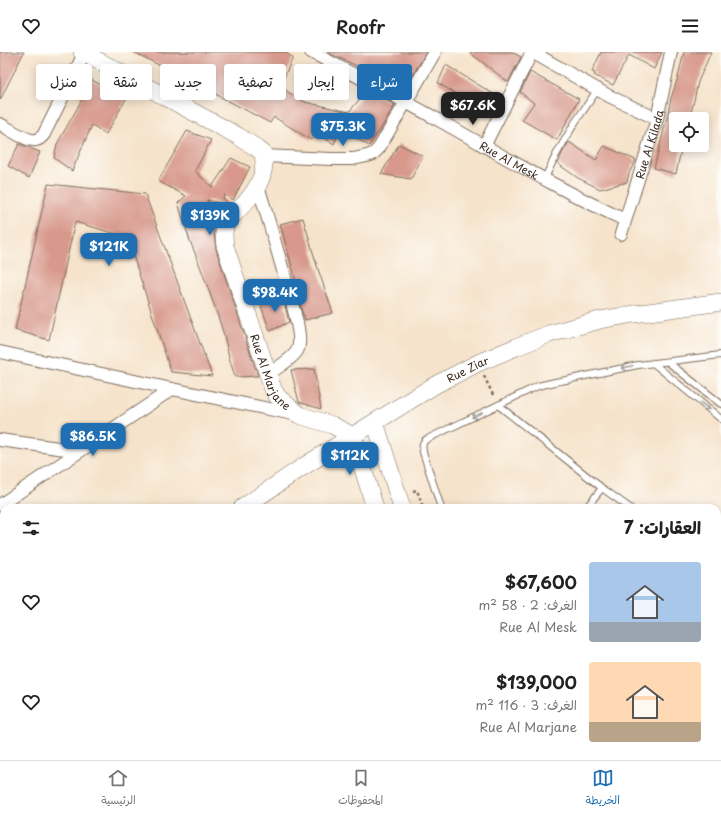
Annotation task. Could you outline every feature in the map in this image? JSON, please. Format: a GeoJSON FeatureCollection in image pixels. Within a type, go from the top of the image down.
{"type":"FeatureCollection","features":[{"type":"Feature","properties":{"kind":"main road"},"geometry":{"type":"LineString","coordinates":[[84,53],[238,136],[260,150],[264,156]]}},
{"type":"Feature","properties":{"kind":"main road","name":"Rue Al Marjane"},"geometry":{"type":"LineString","coordinates":[[264,156],[264,170],[258,186],[227,221],[224,237],[226,246],[273,389],[277,396],[299,415],[332,426],[353,436]]}},
{"type":"Feature","properties":{"kind":"main road","name":"Rue Ziar"},"geometry":{"type":"LineString","coordinates":[[248,504],[301,468],[435,385],[478,363],[549,334],[600,320],[721,302]]}},
{"type":"Feature","properties":{"kind":"main road"},"geometry":{"type":"LineString","coordinates":[[375,422],[401,504]]}},
{"type":"Feature","properties":{"kind":"main road"},"geometry":{"type":"LineString","coordinates":[[353,436],[374,504]]}},
{"type":"Feature","properties":{"kind":"street","name":"Rue Al Mesk"},"geometry":{"type":"LineString","coordinates":[[311,52],[442,122],[544,180],[593,206],[624,220]]}},
{"type":"Feature","properties":{"kind":"street"},"geometry":{"type":"LineString","coordinates":[[264,156],[353,159],[373,154],[380,148],[435,52]]}},
{"type":"Feature","properties":{"kind":"street"},"geometry":{"type":"LineString","coordinates":[[484,146],[532,52],[598,89],[657,119]]}},
{"type":"Feature","properties":{"kind":"street","name":"Rue Al Kilada"},"geometry":{"type":"LineString","coordinates":[[621,234],[624,220],[657,119],[671,52]]}},
{"type":"Feature","properties":{"kind":"street"},"geometry":{"type":"LineString","coordinates":[[0,124],[28,139],[35,141],[40,139],[44,134],[84,53]]}},
{"type":"Feature","properties":{"kind":"street"},"geometry":{"type":"LineString","coordinates":[[258,186],[274,238],[299,333],[299,343],[296,354],[268,374]]}},
{"type":"Feature","properties":{"kind":"street"},"geometry":{"type":"LineString","coordinates":[[0,352],[299,415]]}},
{"type":"Feature","properties":{"kind":"street"},"geometry":{"type":"LineString","coordinates":[[1,504],[172,389]]}},
{"type":"Feature","properties":{"kind":"street"},"geometry":{"type":"LineString","coordinates":[[0,440],[80,451]]}},
{"type":"Feature","properties":{"kind":"lane"},"geometry":{"type":"LineString","coordinates":[[544,180],[556,154],[570,130],[598,89]]}},
{"type":"Feature","properties":{"kind":"lane"},"geometry":{"type":"LineString","coordinates":[[439,504],[422,445],[423,441],[436,434],[538,386],[638,365],[721,355]]}},
{"type":"Feature","properties":{"kind":"lane"},"geometry":{"type":"LineString","coordinates":[[668,362],[721,404]]}},
{"type":"Feature","properties":{"kind":"lane"},"geometry":{"type":"LineString","coordinates":[[653,363],[721,419]]}},
{"type":"Feature","properties":{"kind":"lane"},"geometry":{"type":"LineString","coordinates":[[692,395],[698,386]]}},
{"type":"Feature","properties":{"kind":"lane"},"geometry":{"type":"LineString","coordinates":[[498,405],[602,488],[624,504]]}},
{"type":"Feature","properties":{"kind":"lane"},"geometry":{"type":"LineString","coordinates":[[589,504],[602,488]]}},
{"type":"Feature","properties":{"kind":"path"},"geometry":{"type":"LineString","coordinates":[[478,363],[498,405]]}},
{"type":"Feature","properties":{"kind":"building"},"geometry":{"type":"Polygon","coordinates":[[[0,52],[24,52],[0,100],[0,52]]]}},
{"type":"Feature","properties":{"kind":"building"},"geometry":{"type":"Polygon","coordinates":[[[133,52],[285,52],[293,58],[286,73],[286,64],[224,64],[224,99],[216,94],[216,64],[160,64],[160,66],[133,52]]]}},
{"type":"Feature","properties":{"kind":"building"},"geometry":{"type":"Polygon","coordinates":[[[327,52],[426,52],[412,76],[412,64],[357,64],[357,66],[327,52]]]}},
{"type":"Feature","properties":{"kind":"building"},"geometry":{"type":"Polygon","coordinates":[[[469,52],[512,52],[521,57],[508,82],[469,52]]]}},
{"type":"Feature","properties":{"kind":"building"},"geometry":{"type":"Polygon","coordinates":[[[601,52],[662,52],[654,69],[629,55],[613,85],[594,75],[595,73],[592,72],[601,52]]]}},
{"type":"Feature","properties":{"kind":"building"},"geometry":{"type":"Polygon","coordinates":[[[684,52],[711,52],[698,82],[691,112],[669,112],[669,152],[681,152],[676,174],[654,168],[671,98],[684,52]]]}},
{"type":"Feature","properties":{"kind":"building"},"geometry":{"type":"Polygon","coordinates":[[[446,65],[500,98],[491,115],[438,83],[446,65]]]}},
{"type":"Feature","properties":{"kind":"building"},"geometry":{"type":"Polygon","coordinates":[[[530,72],[579,99],[557,140],[522,120],[534,103],[520,92],[530,72]]]}},
{"type":"Feature","properties":{"kind":"building"},"geometry":{"type":"Polygon","coordinates":[[[92,80],[100,84],[100,100],[125,100],[106,134],[92,125],[72,171],[54,158],[57,144],[82,100],[92,100],[92,80]]]}},
{"type":"Feature","properties":{"kind":"building"},"geometry":{"type":"Polygon","coordinates":[[[286,90],[294,96],[294,100],[302,100],[349,112],[359,100],[386,100],[395,105],[369,146],[341,129],[334,144],[315,132],[311,140],[274,117],[270,123],[227,100],[286,100],[286,90]]]}},
{"type":"Feature","properties":{"kind":"building"},"geometry":{"type":"Polygon","coordinates":[[[187,131],[211,140],[195,171],[212,187],[231,158],[250,167],[233,200],[224,195],[223,198],[229,205],[207,200],[216,249],[258,376],[235,377],[216,310],[190,241],[178,203],[186,196],[158,181],[187,131]]]}},
{"type":"Feature","properties":{"kind":"building"},"geometry":{"type":"Polygon","coordinates":[[[569,142],[596,160],[604,146],[636,160],[629,173],[627,182],[600,189],[578,178],[558,164],[562,153],[569,142]]]}},
{"type":"Feature","properties":{"kind":"building"},"geometry":{"type":"Polygon","coordinates":[[[19,144],[40,152],[29,178],[8,166],[19,144]]]}},
{"type":"Feature","properties":{"kind":"building"},"geometry":{"type":"Polygon","coordinates":[[[399,144],[423,156],[411,179],[381,174],[399,144]]]}},
{"type":"Feature","properties":{"kind":"building"},"geometry":{"type":"Polygon","coordinates":[[[48,184],[145,194],[212,376],[171,372],[127,237],[75,222],[49,340],[15,330],[48,184]]]}},
{"type":"Feature","properties":{"kind":"building"},"geometry":{"type":"Polygon","coordinates":[[[303,218],[333,313],[305,320],[280,224],[303,218]]]}},
{"type":"Feature","properties":{"kind":"building"},"geometry":{"type":"Polygon","coordinates":[[[283,297],[289,322],[270,331],[260,303],[283,297]]]}},
{"type":"Feature","properties":{"kind":"building"},"geometry":{"type":"Polygon","coordinates":[[[314,369],[321,409],[299,402],[291,370],[314,369]]]}}]}
